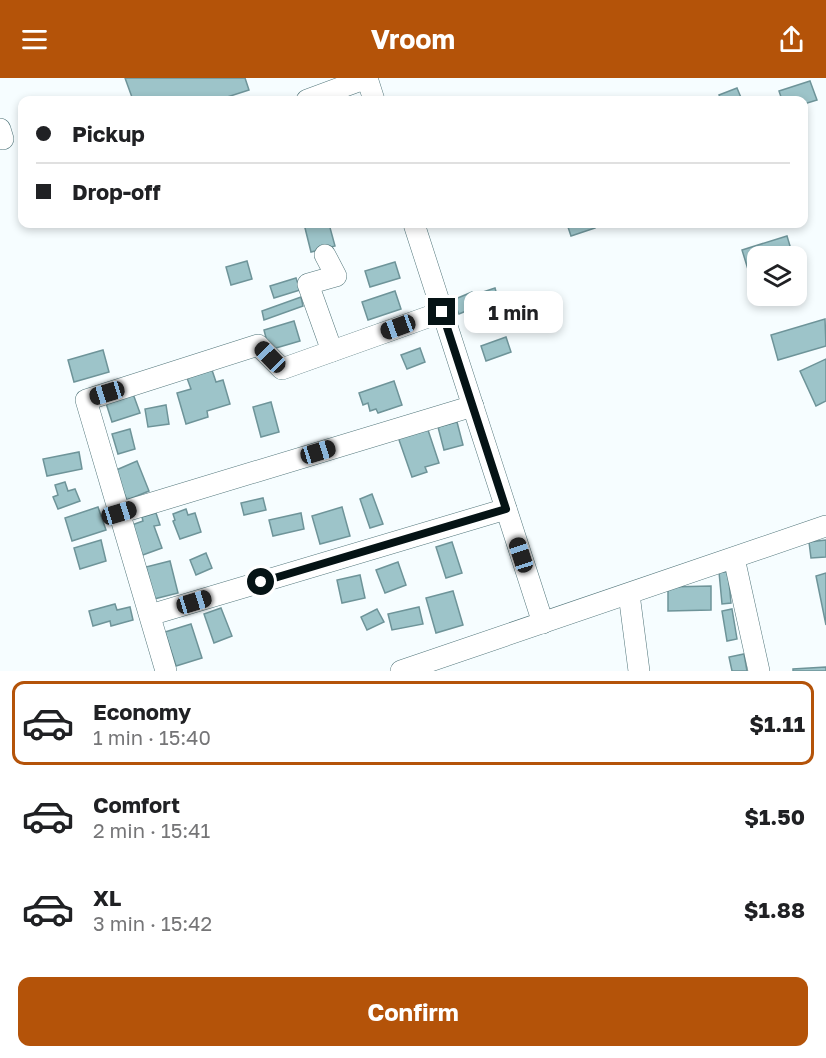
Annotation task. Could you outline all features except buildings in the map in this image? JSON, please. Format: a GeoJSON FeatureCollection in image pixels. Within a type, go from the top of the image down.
{"type":"FeatureCollection","features":[{"type":"Feature","properties":{"kind":"street"},"geometry":{"type":"LineString","coordinates":[[318,96],[366,78],[373,96]]}},
{"type":"Feature","properties":{"kind":"street"},"geometry":{"type":"LineString","coordinates":[[415,228],[543,623]]}},
{"type":"Feature","properties":{"kind":"street"},"geometry":{"type":"LineString","coordinates":[[325,255],[336,276],[308,284],[332,351]]}},
{"type":"Feature","properties":{"kind":"street"},"geometry":{"type":"LineString","coordinates":[[166,671],[86,400],[258,345],[282,369],[442,312]]}},
{"type":"Feature","properties":{"kind":"street"},"geometry":{"type":"LineString","coordinates":[[119,513],[473,406]]}},
{"type":"Feature","properties":{"kind":"street"},"geometry":{"type":"LineString","coordinates":[[150,615],[506,509]]}},
{"type":"Feature","properties":{"kind":"street"},"geometry":{"type":"LineString","coordinates":[[401,671],[826,526]]}},
{"type":"Feature","properties":{"kind":"street"},"geometry":{"type":"LineString","coordinates":[[734,558],[759,671]]}},
{"type":"Feature","properties":{"kind":"street"},"geometry":{"type":"LineString","coordinates":[[629,594],[639,671]]}},
{"type":"Feature","properties":{"kind":"route"},"geometry":{"type":"LineString","coordinates":[[261,582],[506,509],[442,312]]}}]}
